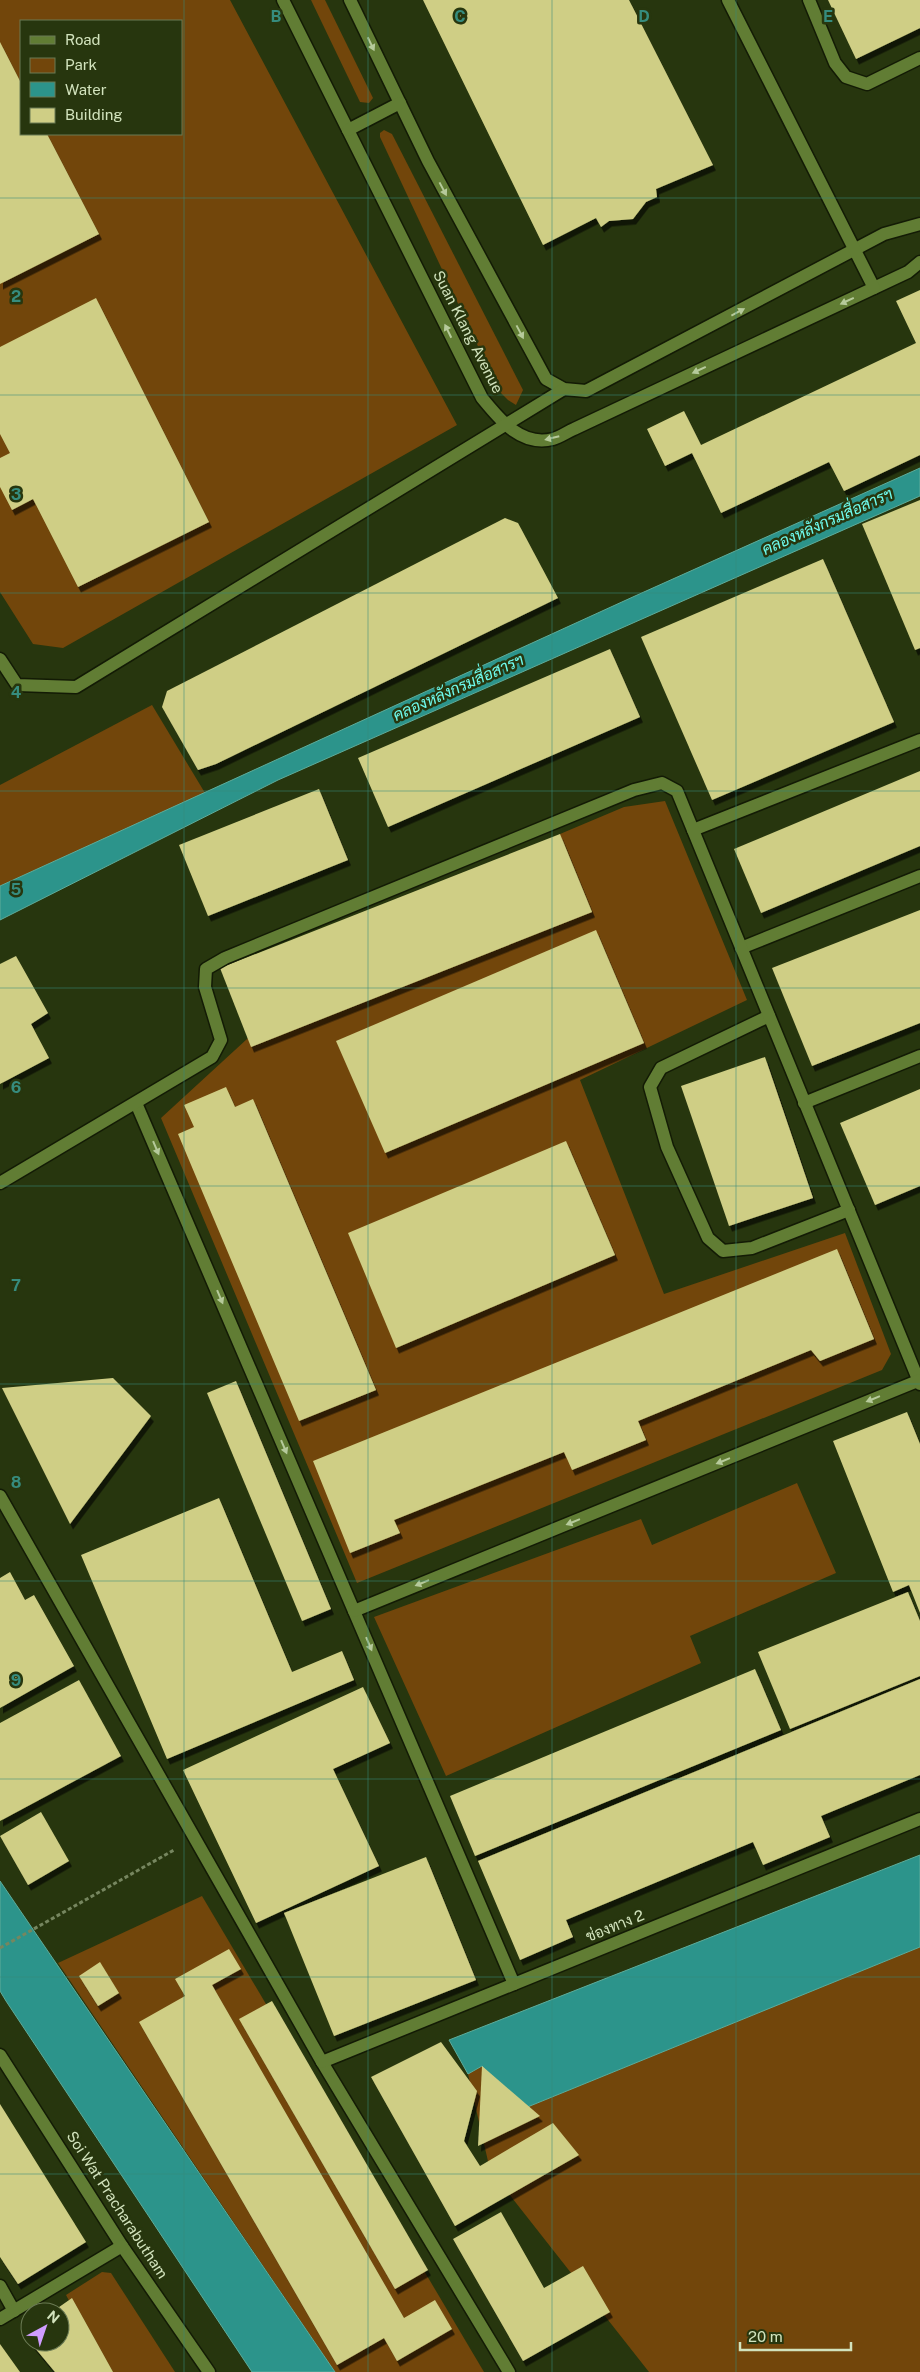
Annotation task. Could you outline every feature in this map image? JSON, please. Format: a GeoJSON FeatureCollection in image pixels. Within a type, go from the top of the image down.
{"type":"FeatureCollection","features":[{"type":"Feature","properties":{"kind":"street","name":"Suan Klang Avenue"},"geometry":{"type":"LineString","coordinates":[[283,0],[482,398],[505,425],[530,441],[553,439],[908,272],[920,262]]}},
{"type":"Feature","properties":{"kind":"street"},"geometry":{"type":"LineString","coordinates":[[350,0],[428,161],[546,379],[564,389],[586,392],[884,234],[920,224]]}},
{"type":"Feature","properties":{"kind":"street"},"geometry":{"type":"LineString","coordinates":[[728,0],[874,288]]}},
{"type":"Feature","properties":{"kind":"street"},"geometry":{"type":"LineString","coordinates":[[809,0],[835,63],[846,77],[867,84],[920,58]]}},
{"type":"Feature","properties":{"kind":"street"},"geometry":{"type":"LineString","coordinates":[[348,130],[400,102]]}},
{"type":"Feature","properties":{"kind":"street"},"geometry":{"type":"LineString","coordinates":[[0,659],[17,685],[76,687],[564,389]]}},
{"type":"Feature","properties":{"kind":"street"},"geometry":{"type":"LineString","coordinates":[[693,830],[920,740]]}},
{"type":"Feature","properties":{"kind":"street"},"geometry":{"type":"LineString","coordinates":[[0,1183],[212,1057],[221,1040],[205,987],[206,969],[225,958],[634,790],[662,783],[677,791],[920,1382],[354,1611]]}},
{"type":"Feature","properties":{"kind":"street"},"geometry":{"type":"LineString","coordinates":[[741,948],[920,876]]}},
{"type":"Feature","properties":{"kind":"street"},"geometry":{"type":"LineString","coordinates":[[769,1016],[661,1068],[650,1087],[667,1147],[708,1238],[722,1251],[752,1248],[849,1210]]}},
{"type":"Feature","properties":{"kind":"street"},"geometry":{"type":"LineString","coordinates":[[804,1103],[920,1056]]}},
{"type":"Feature","properties":{"kind":"street"},"geometry":{"type":"LineString","coordinates":[[136,1103],[514,1984]]}},
{"type":"Feature","properties":{"kind":"street"},"geometry":{"type":"LineString","coordinates":[[0,1496],[322,2062],[509,2372]]}},
{"type":"Feature","properties":{"kind":"street","name":"ช่องทาง 2"},"geometry":{"type":"LineString","coordinates":[[322,2062],[920,1819]]}},
{"type":"Feature","properties":{"kind":"street","name":"Soi Wat Pracharabutham"},"geometry":{"type":"LineString","coordinates":[[0,2055],[122,2246],[209,2372]]}},
{"type":"Feature","properties":{"kind":"street"},"geometry":{"type":"LineString","coordinates":[[0,2319],[122,2246]]}},
{"type":"Feature","properties":{"kind":"street"},"geometry":{"type":"LineString","coordinates":[[0,2286],[14,2311]]}},
{"type":"Feature","properties":{"kind":"path"},"geometry":{"type":"LineString","coordinates":[[0,1948],[194,1839]]}},
{"type":"Feature","properties":{"kind":"green space"},"geometry":{"type":"Polygon","coordinates":[[[0,0],[230,0],[457,425],[63,648],[33,644],[0,592],[0,0]]]}},
{"type":"Feature","properties":{"kind":"green space"},"geometry":{"type":"Polygon","coordinates":[[[311,0],[325,0],[373,98],[369,103],[360,102],[311,0]]]}},
{"type":"Feature","properties":{"kind":"green space"},"geometry":{"type":"Polygon","coordinates":[[[384,130],[392,134],[523,390],[516,405],[499,391],[380,137],[380,133],[384,130]]]}},
{"type":"Feature","properties":{"kind":"green space"},"geometry":{"type":"Polygon","coordinates":[[[152,705],[205,793],[0,886],[0,785],[152,705]]]}},
{"type":"Feature","properties":{"kind":"green space"},"geometry":{"type":"Polygon","coordinates":[[[665,801],[747,1000],[580,1080],[664,1294],[845,1233],[891,1354],[882,1370],[357,1583],[161,1118],[273,1015],[560,834],[624,807],[665,801]]]}},
{"type":"Feature","properties":{"kind":"green space"},"geometry":{"type":"Polygon","coordinates":[[[797,1483],[836,1573],[690,1636],[701,1663],[446,1776],[374,1617],[641,1519],[652,1545],[797,1483]]]}},
{"type":"Feature","properties":{"kind":"green space"},"geometry":{"type":"Polygon","coordinates":[[[202,1896],[484,2372],[335,2372],[58,1963],[202,1896]]]}},
{"type":"Feature","properties":{"kind":"green space"},"geometry":{"type":"Polygon","coordinates":[[[920,1947],[920,2372],[649,2372],[490,2170],[468,2074],[482,2066],[525,2108],[920,1947]]]}},
{"type":"Feature","properties":{"kind":"green space"},"geometry":{"type":"Polygon","coordinates":[[[102,2272],[111,2273],[175,2372],[107,2372],[66,2295],[102,2272]]]}},
{"type":"Feature","properties":{"kind":"water","name":"คลองหลังกรมสื่อสารฯ"},"geometry":{"type":"Polygon","coordinates":[[[920,468],[920,496],[278,780],[0,920],[0,886],[920,468]]]}},
{"type":"Feature","properties":{"kind":"water"},"geometry":{"type":"Polygon","coordinates":[[[920,1855],[920,1947],[525,2108],[482,2066],[468,2074],[449,2040],[920,1855]]]}},
{"type":"Feature","properties":{"kind":"water"},"geometry":{"type":"Polygon","coordinates":[[[0,1881],[335,2372],[252,2372],[0,1991],[0,1881]]]}},
{"type":"Feature","properties":{"kind":"building"},"geometry":{"type":"Polygon","coordinates":[[[423,0],[629,0],[713,165],[656,189],[657,197],[646,202],[633,219],[609,221],[601,227],[596,218],[543,245],[423,0]]]}},
{"type":"Feature","properties":{"kind":"building"},"geometry":{"type":"Polygon","coordinates":[[[828,0],[920,0],[920,28],[856,59],[828,0]]]}},
{"type":"Feature","properties":{"kind":"building"},"geometry":{"type":"Polygon","coordinates":[[[0,42],[20,81],[20,135],[48,135],[99,234],[0,284],[0,42]]]}},
{"type":"Feature","properties":{"kind":"building"},"geometry":{"type":"Polygon","coordinates":[[[920,290],[920,455],[844,491],[829,462],[721,513],[692,453],[665,466],[647,429],[684,411],[701,445],[916,343],[896,301],[920,290]]]}},
{"type":"Feature","properties":{"kind":"building"},"geometry":{"type":"Polygon","coordinates":[[[96,298],[209,522],[78,587],[33,499],[12,510],[0,487],[0,458],[10,453],[0,434],[0,347],[96,298]]]}},
{"type":"Feature","properties":{"kind":"building"},"geometry":{"type":"Polygon","coordinates":[[[920,500],[920,648],[915,650],[862,524],[920,500]]]}},
{"type":"Feature","properties":{"kind":"building"},"geometry":{"type":"Polygon","coordinates":[[[505,518],[518,523],[558,598],[216,764],[198,770],[162,707],[167,691],[505,518]]]}},
{"type":"Feature","properties":{"kind":"building"},"geometry":{"type":"Polygon","coordinates":[[[823,559],[894,722],[712,800],[641,637],[823,559]]]}},
{"type":"Feature","properties":{"kind":"building"},"geometry":{"type":"Polygon","coordinates":[[[610,649],[640,717],[388,827],[358,758],[610,649]]]}},
{"type":"Feature","properties":{"kind":"building"},"geometry":{"type":"Polygon","coordinates":[[[920,771],[920,846],[761,913],[734,849],[920,771]]]}},
{"type":"Feature","properties":{"kind":"building"},"geometry":{"type":"Polygon","coordinates":[[[319,789],[348,860],[208,916],[179,845],[319,789]]]}},
{"type":"Feature","properties":{"kind":"building"},"geometry":{"type":"Polygon","coordinates":[[[560,834],[592,912],[251,1047],[220,968],[560,834]]]}},
{"type":"Feature","properties":{"kind":"building"},"geometry":{"type":"Polygon","coordinates":[[[920,910],[920,1023],[812,1066],[772,968],[920,910]]]}},
{"type":"Feature","properties":{"kind":"building"},"geometry":{"type":"Polygon","coordinates":[[[596,930],[644,1043],[385,1153],[336,1041],[596,930]]]}},
{"type":"Feature","properties":{"kind":"building"},"geometry":{"type":"Polygon","coordinates":[[[16,956],[48,1013],[31,1024],[49,1058],[0,1084],[0,964],[16,956]]]}},
{"type":"Feature","properties":{"kind":"building"},"geometry":{"type":"Polygon","coordinates":[[[765,1057],[813,1198],[729,1226],[681,1086],[765,1057]]]}},
{"type":"Feature","properties":{"kind":"building"},"geometry":{"type":"Polygon","coordinates":[[[226,1087],[235,1107],[253,1099],[376,1390],[299,1421],[178,1134],[194,1127],[184,1105],[226,1087]]]}},
{"type":"Feature","properties":{"kind":"building"},"geometry":{"type":"Polygon","coordinates":[[[920,1089],[920,1186],[875,1205],[840,1123],[920,1089]]]}},
{"type":"Feature","properties":{"kind":"building"},"geometry":{"type":"Polygon","coordinates":[[[566,1141],[615,1255],[396,1348],[348,1233],[566,1141]]]}},
{"type":"Feature","properties":{"kind":"building"},"geometry":{"type":"Polygon","coordinates":[[[837,1249],[874,1339],[820,1361],[811,1350],[638,1421],[646,1440],[572,1470],[564,1452],[394,1520],[400,1533],[350,1553],[313,1461],[837,1249]]]}},
{"type":"Feature","properties":{"kind":"building"},"geometry":{"type":"Polygon","coordinates":[[[113,1378],[151,1416],[70,1524],[2,1388],[113,1378]]]}},
{"type":"Feature","properties":{"kind":"building"},"geometry":{"type":"Polygon","coordinates":[[[236,1381],[331,1609],[302,1621],[207,1393],[236,1381]]]}},
{"type":"Feature","properties":{"kind":"building"},"geometry":{"type":"Polygon","coordinates":[[[907,1412],[920,1444],[920,1613],[909,1585],[893,1592],[833,1441],[907,1412]]]}},
{"type":"Feature","properties":{"kind":"building"},"geometry":{"type":"Polygon","coordinates":[[[219,1498],[292,1672],[342,1651],[354,1680],[167,1759],[81,1555],[219,1498]]]}},
{"type":"Feature","properties":{"kind":"building"},"geometry":{"type":"Polygon","coordinates":[[[10,1572],[25,1600],[34,1595],[74,1666],[0,1708],[0,1578],[10,1572]]]}},
{"type":"Feature","properties":{"kind":"building"},"geometry":{"type":"Polygon","coordinates":[[[908,1592],[920,1621],[920,1676],[790,1729],[758,1652],[908,1592]]]}},
{"type":"Feature","properties":{"kind":"building"},"geometry":{"type":"Polygon","coordinates":[[[755,1669],[781,1730],[475,1856],[450,1796],[755,1669]]]}},
{"type":"Feature","properties":{"kind":"building"},"geometry":{"type":"Polygon","coordinates":[[[920,1679],[920,1775],[821,1816],[830,1837],[763,1865],[753,1842],[566,1920],[573,1937],[520,1960],[478,1861],[920,1679]]]}},
{"type":"Feature","properties":{"kind":"building"},"geometry":{"type":"Polygon","coordinates":[[[79,1680],[121,1756],[0,1821],[0,1723],[79,1680]]]}},
{"type":"Feature","properties":{"kind":"building"},"geometry":{"type":"Polygon","coordinates":[[[363,1687],[390,1743],[333,1769],[379,1866],[256,1923],[183,1770],[363,1687]]]}},
{"type":"Feature","properties":{"kind":"building"},"geometry":{"type":"Polygon","coordinates":[[[41,1812],[69,1861],[28,1885],[0,1836],[41,1812]]]}},
{"type":"Feature","properties":{"kind":"building"},"geometry":{"type":"Polygon","coordinates":[[[426,1857],[476,1980],[334,2036],[284,1913],[426,1857]]]}},
{"type":"Feature","properties":{"kind":"building"},"geometry":{"type":"Polygon","coordinates":[[[229,1949],[241,1969],[212,1985],[404,2318],[435,2300],[452,2329],[397,2361],[384,2338],[337,2365],[139,2022],[185,1996],[175,1979],[229,1949]]]}},
{"type":"Feature","properties":{"kind":"building"},"geometry":{"type":"Polygon","coordinates":[[[100,1962],[119,1993],[98,2006],[79,1976],[100,1962]]]}},
{"type":"Feature","properties":{"kind":"building"},"geometry":{"type":"Polygon","coordinates":[[[272,2001],[428,2270],[395,2289],[239,2019],[272,2001]]]}},
{"type":"Feature","properties":{"kind":"building"},"geometry":{"type":"Polygon","coordinates":[[[441,2042],[477,2091],[464,2141],[480,2166],[553,2123],[579,2155],[455,2226],[371,2077],[441,2042]]]}},
{"type":"Feature","properties":{"kind":"building"},"geometry":{"type":"Polygon","coordinates":[[[482,2066],[540,2116],[478,2146],[482,2066]]]}},
{"type":"Feature","properties":{"kind":"building"},"geometry":{"type":"Polygon","coordinates":[[[0,2104],[86,2242],[18,2284],[0,2257],[0,2104]]]}},
{"type":"Feature","properties":{"kind":"building"},"geometry":{"type":"Polygon","coordinates":[[[501,2212],[544,2288],[583,2266],[610,2312],[523,2361],[453,2239],[501,2212]]]}},
{"type":"Feature","properties":{"kind":"building"},"geometry":{"type":"Polygon","coordinates":[[[72,2298],[113,2372],[55,2372],[38,2352],[70,2352],[70,2302],[66,2302],[72,2298]]]}},
{"type":"Feature","properties":{"kind":"building"},"geometry":{"type":"Polygon","coordinates":[[[0,2344],[20,2372],[0,2372],[0,2344]]]}}]}
